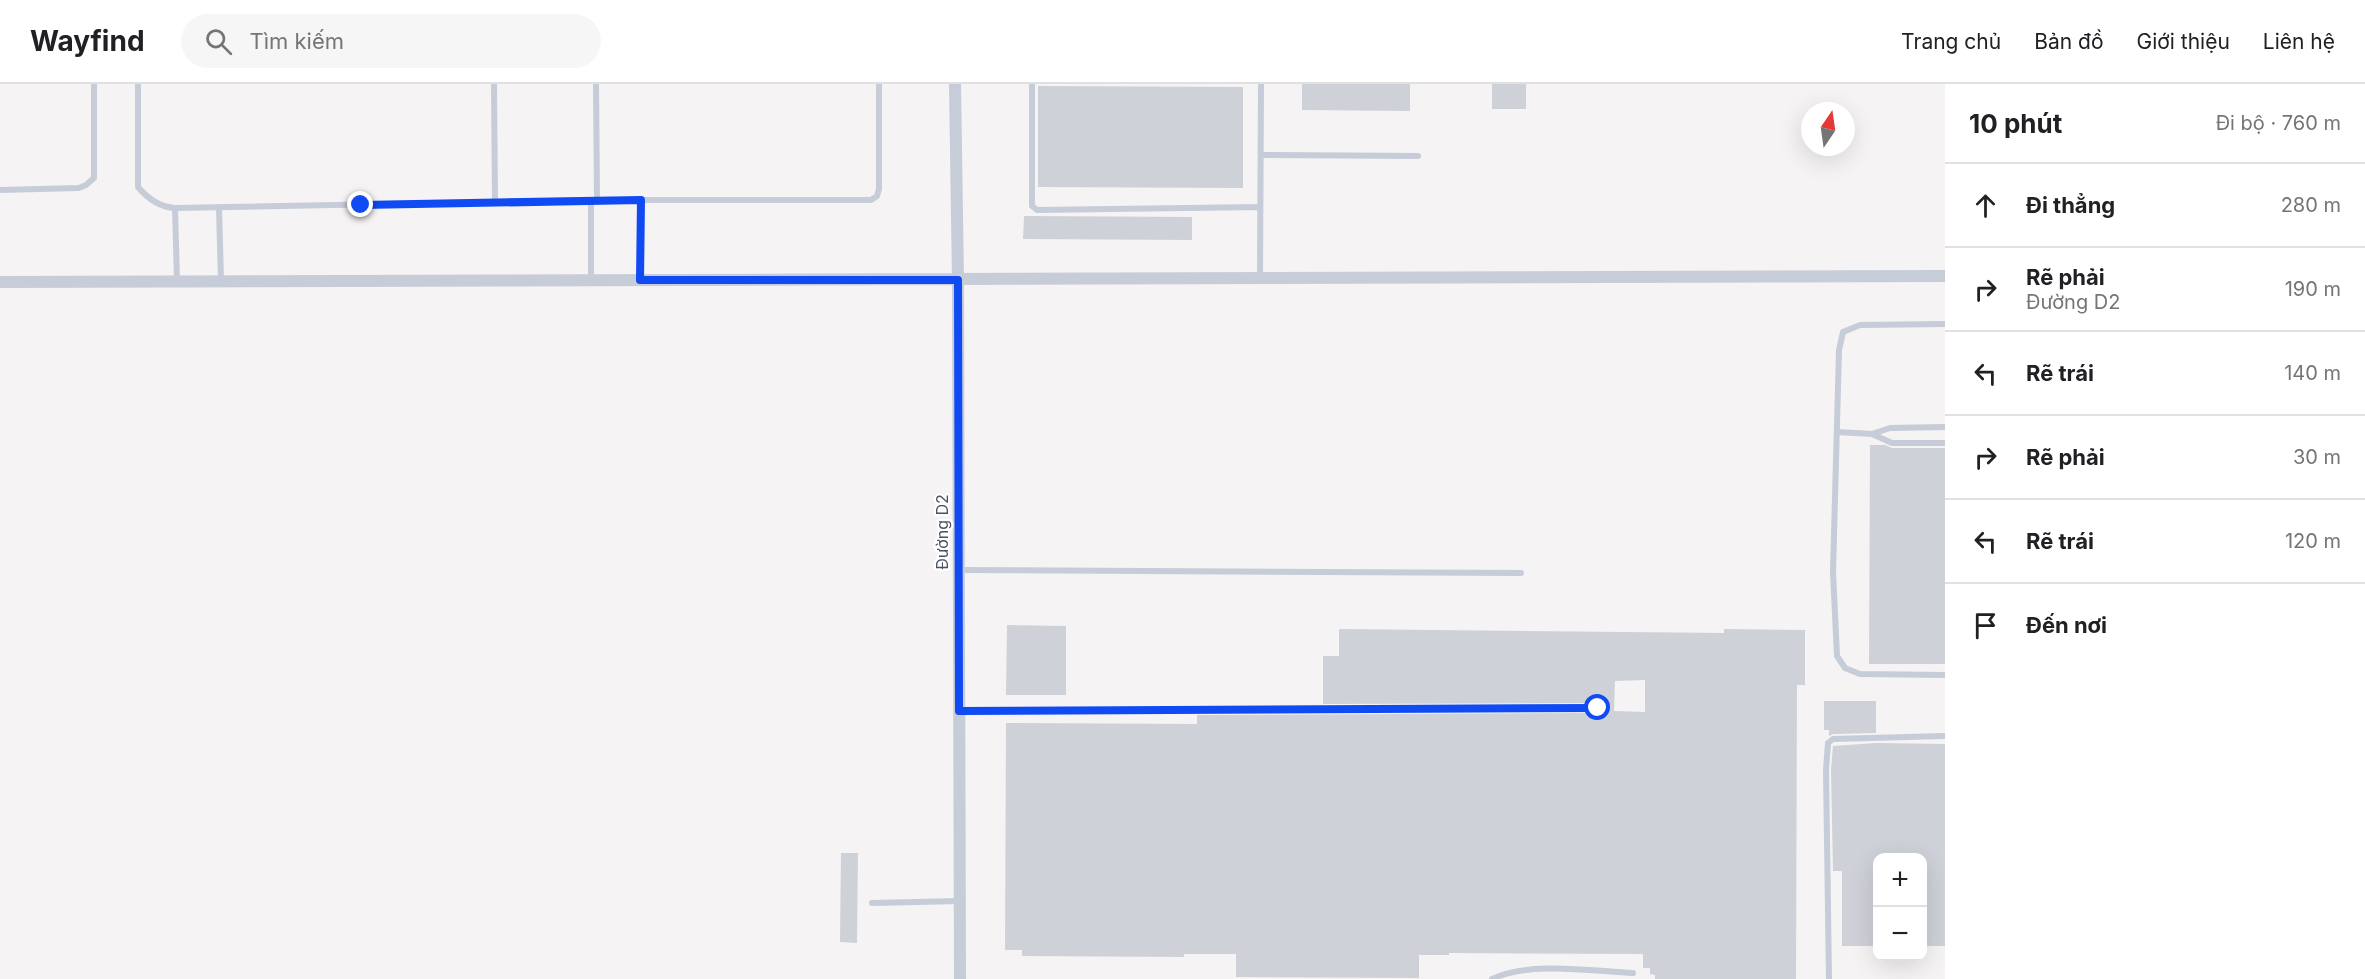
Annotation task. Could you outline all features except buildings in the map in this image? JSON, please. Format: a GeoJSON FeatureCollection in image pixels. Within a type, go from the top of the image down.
{"type":"FeatureCollection","features":[{"type":"Feature","properties":{"kind":"street","name":"Đường D2"},"geometry":{"type":"LineString","coordinates":[[955,84],[958,280],[960,979]]}},
{"type":"Feature","properties":{"kind":"street"},"geometry":{"type":"LineString","coordinates":[[0,282],[1945,276]]}},
{"type":"Feature","properties":{"kind":"lane"},"geometry":{"type":"LineString","coordinates":[[0,190],[79,188],[94,178],[94,84]]}},
{"type":"Feature","properties":{"kind":"lane"},"geometry":{"type":"LineString","coordinates":[[138,84],[138,187],[146,196],[163,207],[175,208],[594,200],[871,200],[877,196],[879,189],[879,84]]}},
{"type":"Feature","properties":{"kind":"lane"},"geometry":{"type":"LineString","coordinates":[[494,84],[495,202]]}},
{"type":"Feature","properties":{"kind":"lane"},"geometry":{"type":"LineString","coordinates":[[591,281],[596,84]]}},
{"type":"Feature","properties":{"kind":"lane"},"geometry":{"type":"LineString","coordinates":[[1032,84],[1032,206],[1037,210],[1260,207]]}},
{"type":"Feature","properties":{"kind":"lane"},"geometry":{"type":"LineString","coordinates":[[1260,278],[1261,84]]}},
{"type":"Feature","properties":{"kind":"lane"},"geometry":{"type":"LineString","coordinates":[[1261,155],[1418,156]]}},
{"type":"Feature","properties":{"kind":"lane"},"geometry":{"type":"LineString","coordinates":[[640,280],[641,200]]}},
{"type":"Feature","properties":{"kind":"lane"},"geometry":{"type":"LineString","coordinates":[[219,207],[221,281]]}},
{"type":"Feature","properties":{"kind":"lane"},"geometry":{"type":"LineString","coordinates":[[175,208],[177,282]]}},
{"type":"Feature","properties":{"kind":"lane"},"geometry":{"type":"LineString","coordinates":[[1945,324],[1860,325],[1843,332],[1839,350],[1833,572],[1837,656],[1845,668],[1860,674],[1945,675]]}},
{"type":"Feature","properties":{"kind":"lane"},"geometry":{"type":"LineString","coordinates":[[1872,434],[1890,428],[1945,428]]}},
{"type":"Feature","properties":{"kind":"lane"},"geometry":{"type":"LineString","coordinates":[[1837,432],[1872,434],[1892,443],[1945,443]]}},
{"type":"Feature","properties":{"kind":"lane"},"geometry":{"type":"LineString","coordinates":[[959,570],[1521,573]]}},
{"type":"Feature","properties":{"kind":"lane"},"geometry":{"type":"LineString","coordinates":[[959,711],[1598,708]]}},
{"type":"Feature","properties":{"kind":"lane"},"geometry":{"type":"LineString","coordinates":[[1829,979],[1826,770],[1828,743],[1833,739],[1945,736]]}},
{"type":"Feature","properties":{"kind":"lane"},"geometry":{"type":"LineString","coordinates":[[872,903],[960,901]]}},
{"type":"Feature","properties":{"kind":"lane"},"geometry":{"type":"LineString","coordinates":[[1492,979],[1503,974],[1537,969],[1633,973]]}},
{"type":"Feature","properties":{"kind":"route"},"geometry":{"type":"LineString","coordinates":[[361,205],[641,200],[640,280],[958,280],[959,711],[1598,708]]}}]}
